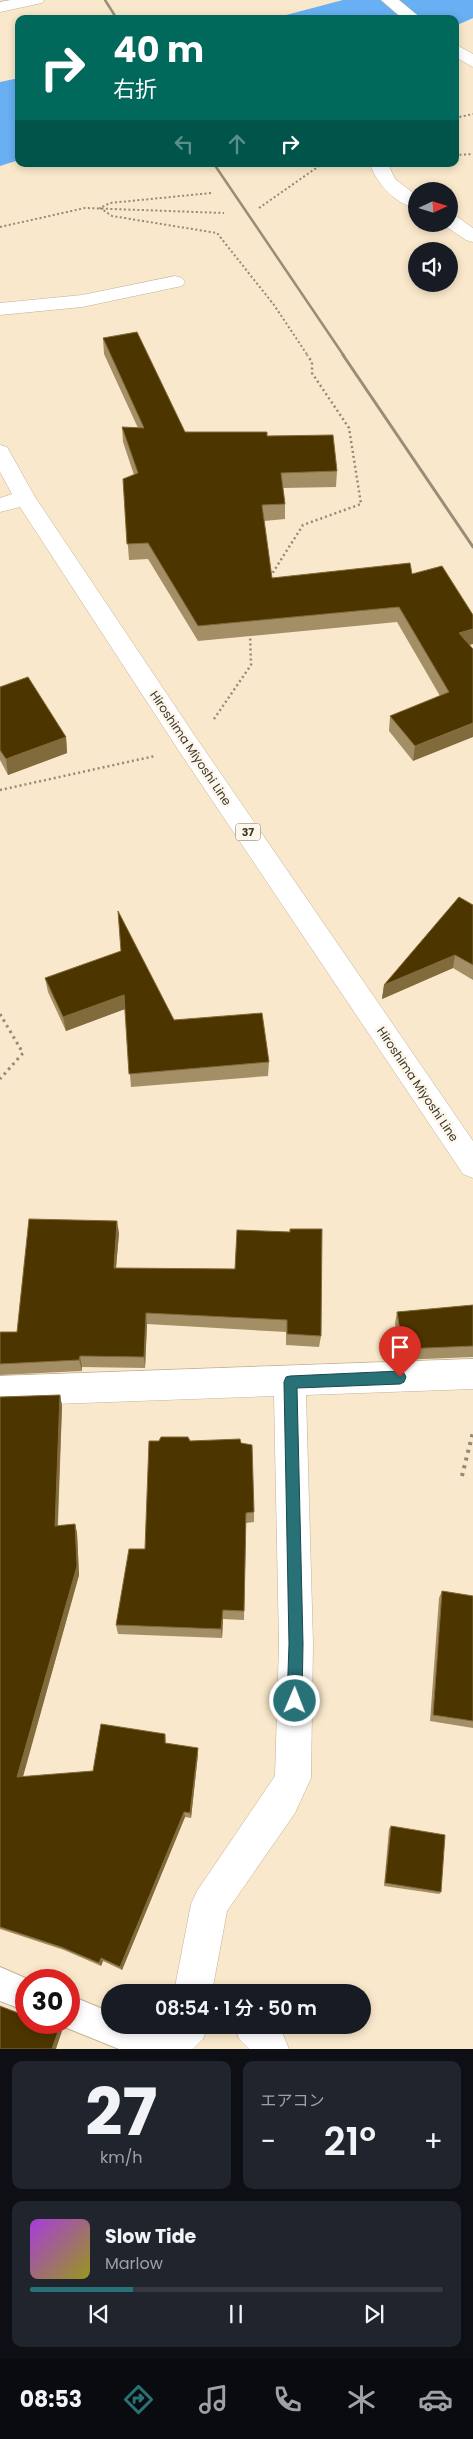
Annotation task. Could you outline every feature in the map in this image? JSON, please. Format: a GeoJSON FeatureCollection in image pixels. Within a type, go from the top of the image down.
{"type":"FeatureCollection","features":[{"type":"Feature","properties":{"kind":"street"},"geometry":{"type":"LineString","coordinates":[[0,8],[36,0]]}},
{"type":"Feature","properties":{"kind":"street"},"geometry":{"type":"LineString","coordinates":[[389,0],[409,15]]}},
{"type":"Feature","properties":{"kind":"street"},"geometry":{"type":"LineString","coordinates":[[459,52],[473,62]]}},
{"type":"Feature","properties":{"kind":"street"},"geometry":{"type":"LineString","coordinates":[[380,167],[382,174],[396,192],[408,199]]}},
{"type":"Feature","properties":{"kind":"street"},"geometry":{"type":"LineString","coordinates":[[458,226],[473,236]]}},
{"type":"Feature","properties":{"kind":"street"},"geometry":{"type":"LineString","coordinates":[[0,308],[82,301],[175,282]]}},
{"type":"Feature","properties":{"kind":"street","name":"Hiroshima Miyoshi Line"},"geometry":{"type":"LineString","coordinates":[[0,452],[25,498],[186,742],[473,1165]]}},
{"type":"Feature","properties":{"kind":"street"},"geometry":{"type":"LineString","coordinates":[[0,505],[25,498]]}},
{"type":"Feature","properties":{"kind":"street"},"geometry":{"type":"LineString","coordinates":[[0,1391],[473,1374]]}},
{"type":"Feature","properties":{"kind":"street"},"geometry":{"type":"LineString","coordinates":[[200,1984],[210,1904],[282,1800],[293,1778],[296,1644],[290,1382]]}},
{"type":"Feature","properties":{"kind":"street"},"geometry":{"type":"LineString","coordinates":[[167,2049],[181,2034]]}},
{"type":"Feature","properties":{"kind":"street"},"geometry":{"type":"LineString","coordinates":[[263,2034],[269,2049]]}},
{"type":"Feature","properties":{"kind":"lane"},"geometry":{"type":"LineString","coordinates":[[0,1984],[15,1990]]}},
{"type":"Feature","properties":{"kind":"lane"},"geometry":{"type":"LineString","coordinates":[[80,2016],[160,2049]]}},
{"type":"Feature","properties":{"kind":"path"},"geometry":{"type":"LineString","coordinates":[[459,117],[473,114]]}},
{"type":"Feature","properties":{"kind":"path"},"geometry":{"type":"LineString","coordinates":[[459,155],[473,154]]}},
{"type":"Feature","properties":{"kind":"path"},"geometry":{"type":"LineString","coordinates":[[259,208],[318,167]]}},
{"type":"Feature","properties":{"kind":"path"},"geometry":{"type":"LineString","coordinates":[[100,208],[110,203],[211,193]]}},
{"type":"Feature","properties":{"kind":"path"},"geometry":{"type":"LineString","coordinates":[[0,227],[85,208],[224,213]]}},
{"type":"Feature","properties":{"kind":"path"},"geometry":{"type":"LineString","coordinates":[[100,208],[112,216],[216,233],[274,305],[312,362],[312,373],[349,428],[361,504],[303,525],[269,579]]}},
{"type":"Feature","properties":{"kind":"path"},"geometry":{"type":"LineString","coordinates":[[210,724],[251,664],[250,628]]}},
{"type":"Feature","properties":{"kind":"path"},"geometry":{"type":"LineString","coordinates":[[0,790],[156,756]]}},
{"type":"Feature","properties":{"kind":"path"},"geometry":{"type":"LineString","coordinates":[[0,1014],[23,1053],[0,1079]]}},
{"type":"Feature","properties":{"kind":"path"},"geometry":{"type":"LineString","coordinates":[[462,1476],[473,1432]]}},
{"type":"Feature","properties":{"kind":"water"},"geometry":{"type":"Polygon","coordinates":[[[343,0],[473,0],[473,18],[459,24],[459,15],[286,15],[343,0]]]}},
{"type":"Feature","properties":{"kind":"water"},"geometry":{"type":"Polygon","coordinates":[[[15,79],[15,161],[0,166],[0,82],[15,79]]]}},
{"type":"Feature","properties":{"kind":"building"},"geometry":{"type":"Polygon","coordinates":[[[137,332],[185,432],[267,432],[267,436],[333,435],[337,471],[281,473],[285,504],[262,505],[272,578],[410,563],[412,574],[442,566],[473,615],[473,629],[459,633],[473,649],[473,723],[415,746],[390,716],[449,692],[399,607],[198,626],[148,543],[127,544],[123,479],[138,473],[122,427],[144,428],[103,338],[137,332]]]}},
{"type":"Feature","properties":{"kind":"building"},"geometry":{"type":"Polygon","coordinates":[[[28,677],[66,737],[6,759],[0,750],[0,687],[28,677]]]}},
{"type":"Feature","properties":{"kind":"building"},"geometry":{"type":"Polygon","coordinates":[[[459,897],[473,905],[473,965],[455,955],[384,985],[459,897]]]}},
{"type":"Feature","properties":{"kind":"building"},"geometry":{"type":"Polygon","coordinates":[[[118,911],[174,1020],[262,1013],[269,1062],[129,1074],[124,995],[63,1017],[45,978],[121,951],[118,911]]]}},
{"type":"Feature","properties":{"kind":"building"},"geometry":{"type":"Polygon","coordinates":[[[29,1219],[117,1221],[114,1268],[235,1269],[237,1230],[290,1232],[290,1229],[322,1229],[321,1336],[287,1334],[287,1320],[146,1313],[144,1357],[80,1356],[79,1360],[0,1364],[0,1332],[17,1332],[29,1219]]]}},
{"type":"Feature","properties":{"kind":"building"},"geometry":{"type":"Polygon","coordinates":[[[473,1305],[473,1346],[403,1349],[397,1312],[473,1305]]]}},
{"type":"Feature","properties":{"kind":"building"},"geometry":{"type":"Polygon","coordinates":[[[60,1395],[55,1526],[75,1524],[77,1566],[17,1777],[93,1771],[101,1724],[165,1734],[165,1743],[198,1748],[190,1813],[184,1812],[120,1967],[101,1958],[99,1963],[61,1947],[0,1927],[0,1397],[60,1395]]]}},
{"type":"Feature","properties":{"kind":"building"},"geometry":{"type":"Polygon","coordinates":[[[161,1437],[188,1437],[190,1441],[240,1439],[241,1443],[252,1445],[254,1512],[246,1513],[244,1611],[223,1610],[221,1629],[116,1625],[129,1549],[145,1549],[149,1441],[159,1441],[161,1437]]]}},
{"type":"Feature","properties":{"kind":"building"},"geometry":{"type":"Polygon","coordinates":[[[442,1591],[473,1596],[473,1721],[433,1715],[442,1591]]]}},
{"type":"Feature","properties":{"kind":"building"},"geometry":{"type":"Polygon","coordinates":[[[391,1826],[445,1835],[441,1892],[385,1883],[391,1826]]]}},
{"type":"Feature","properties":{"kind":"building"},"geometry":{"type":"Polygon","coordinates":[[[0,2006],[15,2012],[15,2034],[57,2034],[52,2049],[0,2049],[0,2006]]]}},
{"type":"Feature","properties":{"kind":"railway"},"geometry":{"type":"LineString","coordinates":[[105,0],[114,15]]}},
{"type":"Feature","properties":{"kind":"railway"},"geometry":{"type":"LineString","coordinates":[[216,167],[344,356]]}},
{"type":"Feature","properties":{"kind":"railway"},"geometry":{"type":"LineString","coordinates":[[343,355],[473,547]]}},
{"type":"Feature","properties":{"kind":"route"},"geometry":{"type":"LineString","coordinates":[[295,1701],[296,1644],[290,1382],[400,1377]]}}]}
